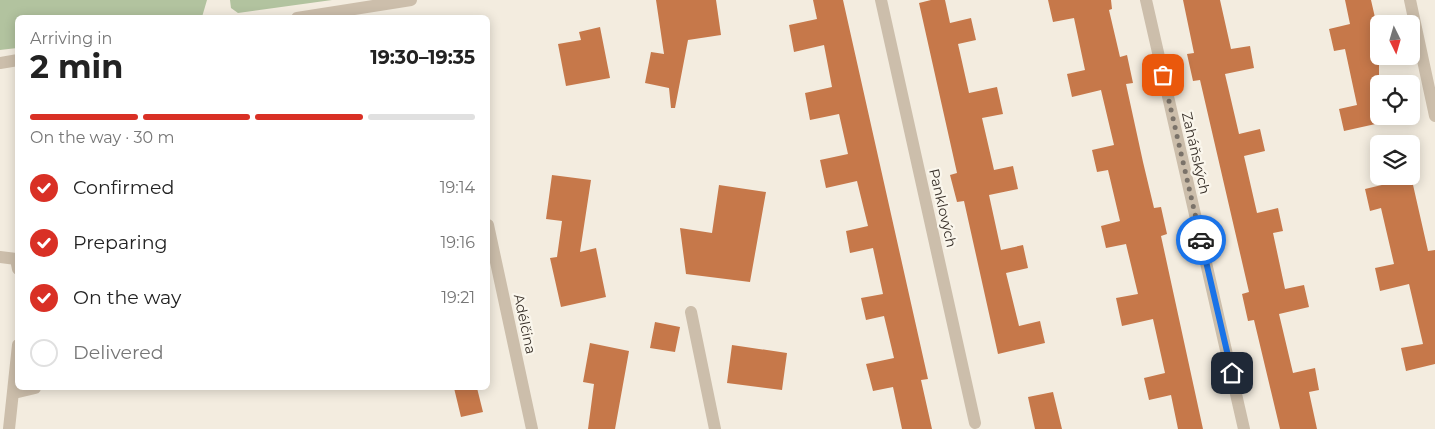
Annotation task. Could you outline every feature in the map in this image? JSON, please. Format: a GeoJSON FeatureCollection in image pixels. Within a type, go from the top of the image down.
{"type":"FeatureCollection","features":[{"type":"Feature","properties":{"kind":"street"},"geometry":{"type":"LineString","coordinates":[[316,15],[411,0]]}},
{"type":"Feature","properties":{"kind":"street","name":"Panklových"},"geometry":{"type":"LineString","coordinates":[[882,0],[975,422]]}},
{"type":"Feature","properties":{"kind":"street","name":"Zaháňských"},"geometry":{"type":"LineString","coordinates":[[1146,0],[1244,429]]}},
{"type":"Feature","properties":{"kind":"street"},"geometry":{"type":"LineString","coordinates":[[1410,0],[1435,116]]}},
{"type":"Feature","properties":{"kind":"street"},"geometry":{"type":"LineString","coordinates":[[0,63],[15,60]]}},
{"type":"Feature","properties":{"kind":"street","name":"Adélčina"},"geometry":{"type":"LineString","coordinates":[[490,234],[532,429]]}},
{"type":"Feature","properties":{"kind":"street"},"geometry":{"type":"LineString","coordinates":[[0,257],[15,259]]}},
{"type":"Feature","properties":{"kind":"street"},"geometry":{"type":"LineString","coordinates":[[690,312],[715,429]]}},
{"type":"Feature","properties":{"kind":"street"},"geometry":{"type":"LineString","coordinates":[[9,429],[15,381]]}},
{"type":"Feature","properties":{"kind":"street"},"geometry":{"type":"LineString","coordinates":[[14,393],[27,390]]}},
{"type":"Feature","properties":{"kind":"green space"},"geometry":{"type":"Polygon","coordinates":[[[0,0],[207,0],[203,15],[15,15],[15,48],[0,50],[0,0]]]}},
{"type":"Feature","properties":{"kind":"green space"},"geometry":{"type":"Polygon","coordinates":[[[230,0],[332,0],[238,13],[231,8],[230,0]]]}},
{"type":"Feature","properties":{"kind":"building"},"geometry":{"type":"Polygon","coordinates":[[[656,0],[716,0],[721,35],[688,40],[675,108],[671,108],[669,88],[645,83],[651,52],[664,54],[656,0]]]}},
{"type":"Feature","properties":{"kind":"building"},"geometry":{"type":"Polygon","coordinates":[[[813,0],[843,0],[928,379],[921,380],[932,429],[902,429],[893,387],[873,391],[866,364],[894,358],[884,316],[866,320],[861,298],[883,294],[873,248],[850,253],[846,231],[868,226],[857,181],[826,188],[820,160],[848,154],[839,114],[810,120],[805,93],[832,87],[824,45],[794,52],[789,25],[817,19],[813,0]]]}},
{"type":"Feature","properties":{"kind":"building"},"geometry":{"type":"Polygon","coordinates":[[[931,0],[945,0],[950,23],[971,18],[976,40],[958,44],[969,93],[997,87],[1003,114],[982,118],[994,170],[1013,166],[1018,189],[989,195],[1001,250],[1023,245],[1028,268],[1006,273],[1019,326],[1040,321],[1045,343],[998,354],[964,201],[957,202],[950,175],[957,173],[919,3],[931,0]]]}},
{"type":"Feature","properties":{"kind":"building"},"geometry":{"type":"Polygon","coordinates":[[[1048,0],[1111,0],[1112,9],[1109,10],[1120,57],[1127,55],[1133,83],[1126,84],[1154,208],[1161,207],[1167,234],[1161,236],[1203,429],[1178,429],[1171,395],[1149,400],[1144,378],[1165,373],[1153,319],[1122,326],[1116,298],[1138,294],[1126,244],[1106,248],[1101,226],[1120,221],[1108,170],[1097,172],[1092,150],[1114,145],[1101,90],[1072,97],[1067,74],[1085,70],[1074,18],[1053,22],[1048,0]]]}},
{"type":"Feature","properties":{"kind":"building"},"geometry":{"type":"Polygon","coordinates":[[[1183,0],[1220,0],[1231,49],[1250,46],[1254,68],[1225,74],[1239,134],[1260,129],[1265,151],[1244,156],[1257,213],[1278,208],[1283,231],[1273,233],[1285,289],[1304,285],[1309,307],[1279,314],[1293,373],[1315,368],[1319,390],[1309,392],[1317,429],[1280,429],[1254,320],[1248,321],[1242,294],[1249,292],[1200,80],[1193,81],[1187,54],[1194,53],[1183,0]]]}},
{"type":"Feature","properties":{"kind":"building"},"geometry":{"type":"Polygon","coordinates":[[[1345,0],[1371,0],[1374,15],[1370,15],[1370,65],[1379,65],[1379,75],[1370,75],[1371,125],[1344,131],[1339,109],[1357,105],[1345,49],[1334,51],[1329,29],[1350,24],[1345,0]]]}},
{"type":"Feature","properties":{"kind":"building"},"geometry":{"type":"Polygon","coordinates":[[[600,27],[610,78],[566,86],[558,44],[581,40],[579,32],[600,27]]]}},
{"type":"Feature","properties":{"kind":"building"},"geometry":{"type":"Polygon","coordinates":[[[552,175],[591,180],[580,252],[596,248],[606,297],[561,307],[550,258],[557,257],[562,221],[546,219],[552,175]]]}},
{"type":"Feature","properties":{"kind":"building"},"geometry":{"type":"Polygon","coordinates":[[[719,185],[766,192],[750,282],[686,274],[680,228],[712,233],[719,185]]]}},
{"type":"Feature","properties":{"kind":"building"},"geometry":{"type":"Polygon","coordinates":[[[1382,185],[1413,185],[1428,251],[1435,250],[1435,364],[1406,371],[1401,348],[1423,344],[1409,284],[1380,291],[1375,268],[1394,264],[1381,208],[1370,211],[1365,189],[1382,185]]]}},
{"type":"Feature","properties":{"kind":"building"},"geometry":{"type":"Polygon","coordinates":[[[655,322],[680,327],[675,352],[650,348],[655,322]]]}},
{"type":"Feature","properties":{"kind":"building"},"geometry":{"type":"Polygon","coordinates":[[[590,343],[629,351],[615,429],[588,429],[594,384],[583,382],[590,343]]]}},
{"type":"Feature","properties":{"kind":"building"},"geometry":{"type":"Polygon","coordinates":[[[732,345],[787,353],[782,390],[727,383],[732,345]]]}},
{"type":"Feature","properties":{"kind":"building"},"geometry":{"type":"Polygon","coordinates":[[[454,390],[478,390],[483,412],[461,417],[454,390]]]}},
{"type":"Feature","properties":{"kind":"building"},"geometry":{"type":"Polygon","coordinates":[[[1053,392],[1062,429],[1035,429],[1028,397],[1053,392]]]}},
{"type":"Feature","properties":{"kind":"way so far"},"geometry":{"type":"LineString","coordinates":[[1163,75],[1201,240]]}},
{"type":"Feature","properties":{"kind":"route"},"geometry":{"type":"LineString","coordinates":[[1201,240],[1232,373]]}}]}
